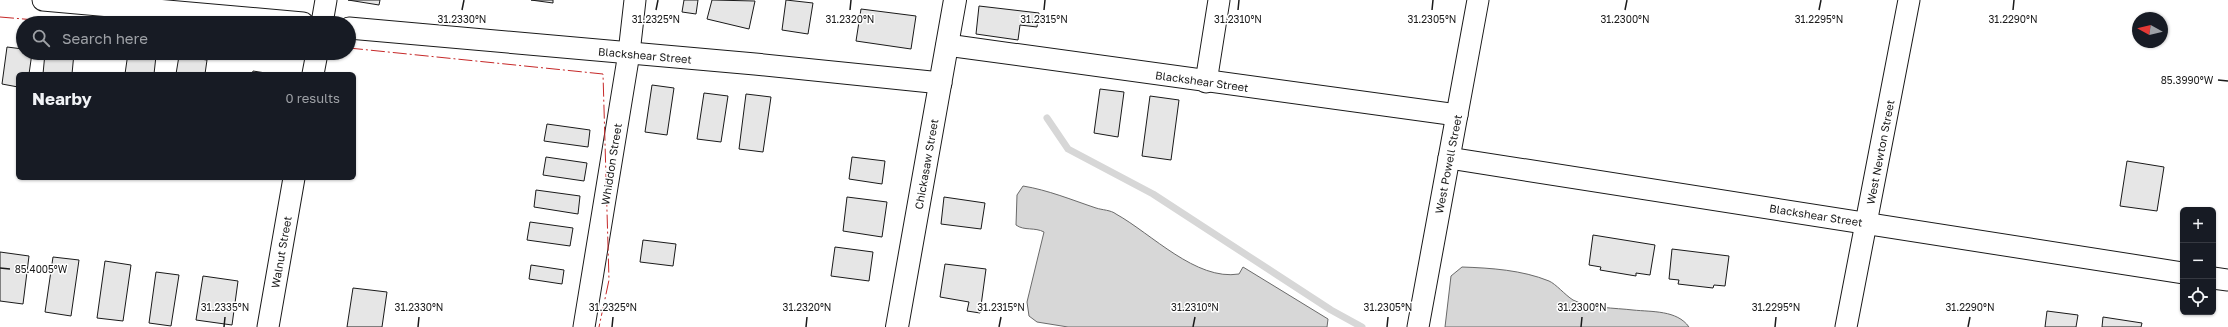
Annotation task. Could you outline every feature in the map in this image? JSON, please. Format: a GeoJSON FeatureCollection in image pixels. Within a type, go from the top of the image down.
{"type":"FeatureCollection","features":[{"type":"Feature","properties":{"kind":"street"},"geometry":{"type":"LineString","coordinates":[[43,0],[223,16]]}},
{"type":"Feature","properties":{"kind":"street"},"geometry":{"type":"LineString","coordinates":[[323,16],[326,0]]}},
{"type":"Feature","properties":{"kind":"street","name":"Whiddon Street"},"geometry":{"type":"LineString","coordinates":[[584,327],[629,53],[635,0]]}},
{"type":"Feature","properties":{"kind":"street","name":"Chickasaw Street"},"geometry":{"type":"LineString","coordinates":[[897,327],[955,0]]}},
{"type":"Feature","properties":{"kind":"street"},"geometry":{"type":"LineString","coordinates":[[1206,82],[1219,0]]}},
{"type":"Feature","properties":{"kind":"street","name":"West Powell Street"},"geometry":{"type":"LineString","coordinates":[[1418,327],[1478,0]]}},
{"type":"Feature","properties":{"kind":"street","name":"West Newton Street"},"geometry":{"type":"LineString","coordinates":[[1846,327],[1909,0]]}},
{"type":"Feature","properties":{"kind":"street","name":"Blackshear Street"},"geometry":{"type":"LineString","coordinates":[[356,29],[941,83]]}},
{"type":"Feature","properties":{"kind":"street","name":"Blackshear Street"},"geometry":{"type":"LineString","coordinates":[[947,45],[1206,82],[1457,115]]}},
{"type":"Feature","properties":{"kind":"street"},"geometry":{"type":"LineString","coordinates":[[313,72],[316,60]]}},
{"type":"Feature","properties":{"kind":"street","name":"Blackshear Street"},"geometry":{"type":"LineString","coordinates":[[1449,158],[1866,222],[2180,273]]}},
{"type":"Feature","properties":{"kind":"street","name":"Walnut Street"},"geometry":{"type":"LineString","coordinates":[[268,327],[294,180]]}},
{"type":"Feature","properties":{"kind":"street"},"geometry":{"type":"LineString","coordinates":[[2216,278],[2228,280]]}},
{"type":"Feature","properties":{"kind":"shaded area"},"geometry":{"type":"Polygon","coordinates":[[[1023,186],[1051,193],[1114,213],[1175,254],[1207,270],[1223,274],[1239,274],[1243,267],[1328,319],[1327,327],[1068,327],[1037,322],[1029,316],[1027,302],[1044,232],[1022,228],[1016,225],[1017,195],[1023,186]]]}},
{"type":"Feature","properties":{"kind":"shaded area"},"geometry":{"type":"Polygon","coordinates":[[[1462,267],[1495,269],[1528,274],[1552,282],[1570,298],[1579,303],[1602,307],[1664,313],[1678,317],[1689,327],[1445,327],[1451,276],[1462,267]]]}},
{"type":"Feature","properties":{"kind":"building"},"geometry":{"type":"Polygon","coordinates":[[[348,0],[380,0],[379,5],[348,0]]]}},
{"type":"Feature","properties":{"kind":"building"},"geometry":{"type":"Polygon","coordinates":[[[531,0],[553,0],[553,3],[531,0]]]}},
{"type":"Feature","properties":{"kind":"building"},"geometry":{"type":"Polygon","coordinates":[[[684,0],[698,0],[696,14],[682,12],[684,0]]]}},
{"type":"Feature","properties":{"kind":"building"},"geometry":{"type":"Polygon","coordinates":[[[712,0],[755,1],[749,29],[707,19],[712,0]]]}},
{"type":"Feature","properties":{"kind":"building"},"geometry":{"type":"Polygon","coordinates":[[[786,0],[813,3],[808,34],[782,30],[786,0]]]}},
{"type":"Feature","properties":{"kind":"building"},"geometry":{"type":"Polygon","coordinates":[[[979,6],[1039,13],[1037,27],[1020,25],[1018,40],[976,34],[979,6]]]}},
{"type":"Feature","properties":{"kind":"building"},"geometry":{"type":"Polygon","coordinates":[[[861,9],[916,16],[911,49],[856,41],[861,9]]]}},
{"type":"Feature","properties":{"kind":"building"},"geometry":{"type":"Polygon","coordinates":[[[7,47],[16,48],[16,60],[31,60],[29,72],[16,72],[16,87],[2,84],[7,47]]]}},
{"type":"Feature","properties":{"kind":"building"},"geometry":{"type":"Polygon","coordinates":[[[44,60],[73,60],[72,72],[43,72],[44,60]]]}},
{"type":"Feature","properties":{"kind":"building"},"geometry":{"type":"Polygon","coordinates":[[[127,60],[156,60],[154,72],[125,72],[127,60]]]}},
{"type":"Feature","properties":{"kind":"building"},"geometry":{"type":"Polygon","coordinates":[[[178,60],[207,60],[205,72],[176,72],[178,60]]]}},
{"type":"Feature","properties":{"kind":"building"},"geometry":{"type":"Polygon","coordinates":[[[652,85],[674,88],[667,135],[645,132],[652,85]]]}},
{"type":"Feature","properties":{"kind":"building"},"geometry":{"type":"Polygon","coordinates":[[[1100,89],[1124,92],[1118,137],[1094,133],[1100,89]]]}},
{"type":"Feature","properties":{"kind":"building"},"geometry":{"type":"Polygon","coordinates":[[[704,93],[728,96],[721,142],[697,139],[704,93]]]}},
{"type":"Feature","properties":{"kind":"building"},"geometry":{"type":"Polygon","coordinates":[[[746,94],[771,97],[763,152],[739,149],[746,94]]]}},
{"type":"Feature","properties":{"kind":"building"},"geometry":{"type":"Polygon","coordinates":[[[1150,96],[1179,100],[1171,160],[1142,156],[1150,96]]]}},
{"type":"Feature","properties":{"kind":"building"},"geometry":{"type":"Polygon","coordinates":[[[547,124],[590,130],[588,147],[544,141],[547,124]]]}},
{"type":"Feature","properties":{"kind":"building"},"geometry":{"type":"Polygon","coordinates":[[[546,157],[587,163],[584,181],[543,175],[546,157]]]}},
{"type":"Feature","properties":{"kind":"building"},"geometry":{"type":"Polygon","coordinates":[[[852,157],[885,161],[882,184],[849,179],[852,157]]]}},
{"type":"Feature","properties":{"kind":"building"},"geometry":{"type":"Polygon","coordinates":[[[2127,161],[2164,167],[2157,211],[2120,206],[2127,161]]]}},
{"type":"Feature","properties":{"kind":"building"},"geometry":{"type":"Polygon","coordinates":[[[536,190],[580,196],[578,214],[534,207],[536,190]]]}},
{"type":"Feature","properties":{"kind":"building"},"geometry":{"type":"Polygon","coordinates":[[[847,197],[887,202],[882,237],[843,231],[847,197]]]}},
{"type":"Feature","properties":{"kind":"building"},"geometry":{"type":"Polygon","coordinates":[[[944,197],[985,203],[981,229],[941,224],[944,197]]]}},
{"type":"Feature","properties":{"kind":"building"},"geometry":{"type":"Polygon","coordinates":[[[530,222],[573,228],[570,246],[527,240],[530,222]]]}},
{"type":"Feature","properties":{"kind":"building"},"geometry":{"type":"Polygon","coordinates":[[[1593,235],[1655,245],[1650,275],[1636,273],[1636,276],[1600,270],[1601,267],[1589,265],[1593,235]]]}},
{"type":"Feature","properties":{"kind":"building"},"geometry":{"type":"Polygon","coordinates":[[[643,240],[676,244],[673,266],[640,262],[643,240]]]}},
{"type":"Feature","properties":{"kind":"building"},"geometry":{"type":"Polygon","coordinates":[[[835,247],[873,252],[869,281],[831,276],[835,247]]]}},
{"type":"Feature","properties":{"kind":"building"},"geometry":{"type":"Polygon","coordinates":[[[1672,249],[1729,256],[1725,286],[1714,285],[1713,288],[1678,284],[1679,280],[1669,279],[1672,249]]]}},
{"type":"Feature","properties":{"kind":"building"},"geometry":{"type":"Polygon","coordinates":[[[0,252],[29,256],[23,304],[0,301],[0,252]]]}},
{"type":"Feature","properties":{"kind":"building"},"geometry":{"type":"Polygon","coordinates":[[[53,257],[79,260],[71,316],[45,312],[53,257]]]}},
{"type":"Feature","properties":{"kind":"building"},"geometry":{"type":"Polygon","coordinates":[[[105,261],[131,265],[123,321],[97,318],[105,261]]]}},
{"type":"Feature","properties":{"kind":"building"},"geometry":{"type":"Polygon","coordinates":[[[945,264],[986,269],[980,313],[967,311],[969,302],[940,297],[945,264]]]}},
{"type":"Feature","properties":{"kind":"building"},"geometry":{"type":"Polygon","coordinates":[[[531,265],[564,270],[562,284],[529,279],[531,265]]]}},
{"type":"Feature","properties":{"kind":"building"},"geometry":{"type":"Polygon","coordinates":[[[156,272],[179,275],[171,326],[149,323],[156,272]]]}},
{"type":"Feature","properties":{"kind":"building"},"geometry":{"type":"Polygon","coordinates":[[[203,276],[238,281],[232,325],[196,320],[203,276]]]}},
{"type":"Feature","properties":{"kind":"building"},"geometry":{"type":"Polygon","coordinates":[[[353,288],[387,292],[382,327],[347,327],[353,288]]]}},
{"type":"Feature","properties":{"kind":"building"},"geometry":{"type":"Polygon","coordinates":[[[2047,311],[2078,315],[2076,327],[2045,327],[2047,311]]]}},
{"type":"Feature","properties":{"kind":"building"},"geometry":{"type":"Polygon","coordinates":[[[2103,317],[2142,323],[2141,327],[2102,327],[2103,317]]]}},
{"type":"Feature","properties":{"kind":"waterway"},"geometry":{"type":"LineString","coordinates":[[1047,118],[1068,149],[1153,194],[1331,310],[1362,327]]}},
{"type":"Feature","properties":{"kind":"power"},"geometry":{"type":"LineString","coordinates":[[0,17],[16,18]]}},
{"type":"Feature","properties":{"kind":"power"},"geometry":{"type":"LineString","coordinates":[[356,49],[603,74],[609,280],[599,327]]}}]}
